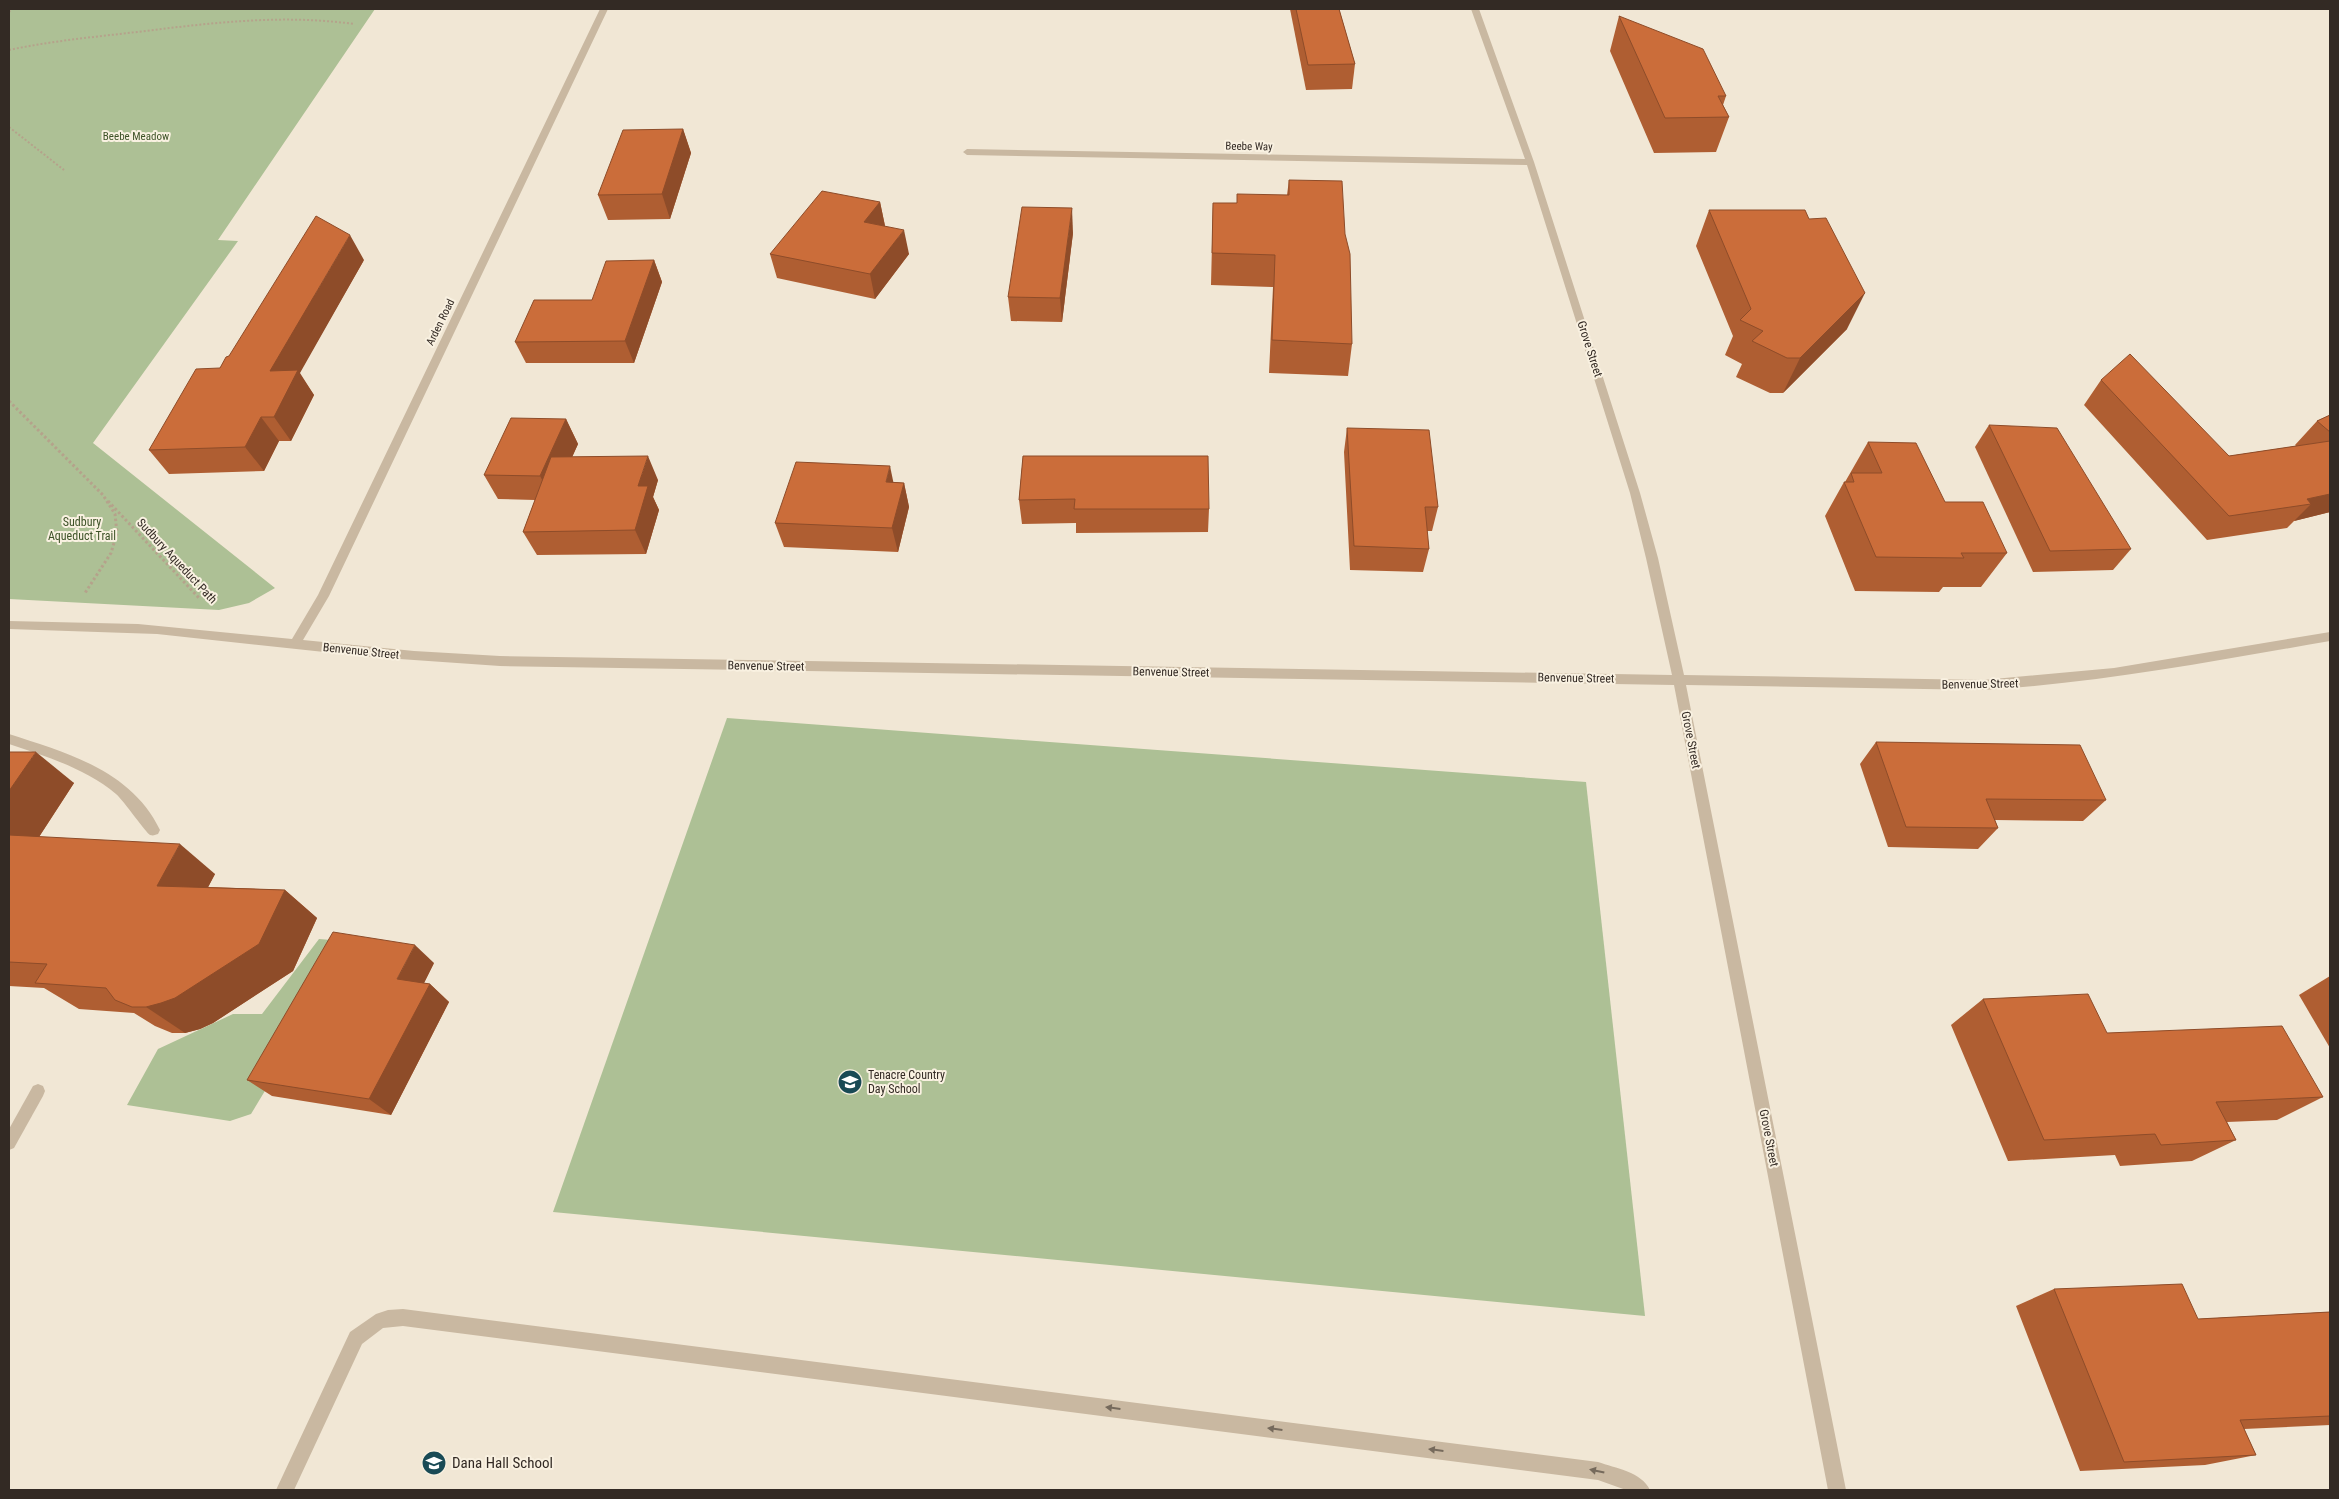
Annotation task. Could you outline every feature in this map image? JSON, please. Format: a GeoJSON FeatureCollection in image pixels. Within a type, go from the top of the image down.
{"type":"FeatureCollection","features":[{"type":"Feature","properties":{"kind":"street","name":"Arden Road"},"geometry":{"type":"LineString","coordinates":[[295,644],[323,596],[604,9]]}},
{"type":"Feature","properties":{"kind":"street","name":"Grove Street"},"geometry":{"type":"LineString","coordinates":[[1475,9],[1530,162],[1636,493],[1679,680],[1837,1490]]}},
{"type":"Feature","properties":{"kind":"street","name":"Beebe Way"},"geometry":{"type":"LineString","coordinates":[[967,152],[1530,162]]}},
{"type":"Feature","properties":{"kind":"street","name":"Benvenue Street"},"geometry":{"type":"LineString","coordinates":[[9,625],[157,630],[422,657],[500,662],[1983,685],[2022,684],[2101,675],[2330,636]]}},
{"type":"Feature","properties":{"kind":"street"},"geometry":{"type":"LineString","coordinates":[[9,739],[68,758],[112,782],[141,810],[153,830]]}},
{"type":"Feature","properties":{"kind":"street"},"geometry":{"type":"LineString","coordinates":[[9,1144],[38,1091]]}},
{"type":"Feature","properties":{"kind":"street"},"geometry":{"type":"LineString","coordinates":[[285,1490],[356,1338],[374,1322],[390,1317],[453,1323],[1588,1470],[1626,1480],[1641,1490]]}},
{"type":"Feature","properties":{"kind":"path"},"geometry":{"type":"LineString","coordinates":[[9,50],[58,41],[260,20],[328,19],[354,24]]}},
{"type":"Feature","properties":{"kind":"path"},"geometry":{"type":"LineString","coordinates":[[9,127],[64,170]]}},
{"type":"Feature","properties":{"kind":"path","name":"Sudbury Aqueduct Path"},"geometry":{"type":"LineString","coordinates":[[9,401],[103,495],[237,639]]}},
{"type":"Feature","properties":{"kind":"path","name":"Sudbury Aqueduct Path"},"geometry":{"type":"LineString","coordinates":[[61,626],[98,576],[111,553],[117,532],[115,514],[103,495]]}},
{"type":"Feature","properties":{"kind":"green space","name":"Beebe Meadow"},"geometry":{"type":"Polygon","coordinates":[[[9,9],[375,9],[218,240],[238,241],[93,443],[275,588],[249,603],[219,610],[9,599],[9,9]]]}},
{"type":"Feature","properties":{"kind":"green space"},"geometry":{"type":"Polygon","coordinates":[[[727,718],[1586,782],[1645,1316],[553,1212],[727,718]]]}},
{"type":"Feature","properties":{"kind":"green space"},"geometry":{"type":"Polygon","coordinates":[[[319,939],[355,942],[251,1114],[230,1121],[127,1105],[158,1049],[233,1014],[262,1014],[319,939]]]}},
{"type":"Feature","properties":{"kind":"building"},"geometry":{"type":"Polygon","coordinates":[[[1296,9],[1339,9],[1355,64],[1308,65],[1296,9]]]}},
{"type":"Feature","properties":{"kind":"building"},"geometry":{"type":"Polygon","coordinates":[[[1619,16],[1703,49],[1726,96],[1718,96],[1729,117],[1665,118],[1619,16]]]}},
{"type":"Feature","properties":{"kind":"building"},"geometry":{"type":"Polygon","coordinates":[[[683,129],[662,194],[598,195],[623,130],[683,129]]]}},
{"type":"Feature","properties":{"kind":"building"},"geometry":{"type":"Polygon","coordinates":[[[1289,180],[1342,181],[1345,234],[1350,254],[1352,344],[1272,340],[1275,255],[1212,253],[1213,203],[1237,203],[1237,194],[1289,195],[1289,180]]]}},
{"type":"Feature","properties":{"kind":"building"},"geometry":{"type":"Polygon","coordinates":[[[822,191],[880,202],[864,222],[904,230],[870,274],[770,254],[822,191]]]}},
{"type":"Feature","properties":{"kind":"building"},"geometry":{"type":"Polygon","coordinates":[[[1022,207],[1072,208],[1060,298],[1008,297],[1022,207]]]}},
{"type":"Feature","properties":{"kind":"building"},"geometry":{"type":"Polygon","coordinates":[[[1709,210],[1805,210],[1809,219],[1826,218],[1865,293],[1800,358],[1787,358],[1752,341],[1763,331],[1740,320],[1751,309],[1709,210]]]}},
{"type":"Feature","properties":{"kind":"building"},"geometry":{"type":"Polygon","coordinates":[[[316,216],[350,235],[270,371],[298,370],[274,417],[261,417],[245,447],[149,450],[196,369],[220,368],[226,357],[229,356],[316,216]]]}},
{"type":"Feature","properties":{"kind":"building"},"geometry":{"type":"Polygon","coordinates":[[[654,260],[625,341],[515,342],[534,300],[592,300],[606,261],[654,260]]]}},
{"type":"Feature","properties":{"kind":"building"},"geometry":{"type":"Polygon","coordinates":[[[2130,354],[2229,456],[2330,441],[2330,494],[2307,499],[2311,504],[2229,516],[2101,380],[2130,354]]]}},
{"type":"Feature","properties":{"kind":"building"},"geometry":{"type":"Polygon","coordinates":[[[2330,415],[2330,432],[2317,421],[2330,415]]]}},
{"type":"Feature","properties":{"kind":"building"},"geometry":{"type":"Polygon","coordinates":[[[511,418],[566,419],[540,476],[484,475],[511,418]]]}},
{"type":"Feature","properties":{"kind":"building"},"geometry":{"type":"Polygon","coordinates":[[[1989,425],[2057,428],[2131,549],[2050,551],[1989,425]]]}},
{"type":"Feature","properties":{"kind":"building"},"geometry":{"type":"Polygon","coordinates":[[[1347,428],[1429,430],[1438,507],[1425,507],[1429,549],[1354,546],[1347,428]]]}},
{"type":"Feature","properties":{"kind":"building"},"geometry":{"type":"Polygon","coordinates":[[[1868,442],[1916,443],[1945,502],[1983,502],[2007,553],[1961,553],[1964,558],[1876,557],[1844,482],[1854,482],[1851,473],[1882,473],[1868,442]]]}},
{"type":"Feature","properties":{"kind":"building"},"geometry":{"type":"Polygon","coordinates":[[[648,456],[638,486],[648,486],[635,530],[523,532],[551,457],[648,456]]]}},
{"type":"Feature","properties":{"kind":"building"},"geometry":{"type":"Polygon","coordinates":[[[1023,456],[1208,456],[1209,509],[1074,509],[1075,499],[1019,500],[1023,456]]]}},
{"type":"Feature","properties":{"kind":"building"},"geometry":{"type":"Polygon","coordinates":[[[796,462],[890,466],[886,482],[904,483],[892,528],[775,523],[796,462]]]}},
{"type":"Feature","properties":{"kind":"building"},"geometry":{"type":"Polygon","coordinates":[[[1876,742],[2080,745],[2106,800],[1986,799],[1998,828],[1906,827],[1876,742]]]}},
{"type":"Feature","properties":{"kind":"building"},"geometry":{"type":"Polygon","coordinates":[[[9,752],[36,752],[9,791],[9,752]]]}},
{"type":"Feature","properties":{"kind":"building"},"geometry":{"type":"Polygon","coordinates":[[[9,835],[180,844],[157,886],[285,890],[259,944],[175,998],[146,1007],[132,1007],[115,1000],[106,988],[35,983],[47,964],[9,962],[9,835]]]}},
{"type":"Feature","properties":{"kind":"building"},"geometry":{"type":"Polygon","coordinates":[[[333,932],[415,945],[397,979],[430,984],[369,1099],[247,1080],[333,932]]]}},
{"type":"Feature","properties":{"kind":"building"},"geometry":{"type":"Polygon","coordinates":[[[2088,994],[2107,1033],[2282,1026],[2323,1097],[2216,1102],[2236,1140],[2161,1145],[2155,1134],[2044,1140],[1983,999],[2088,994]]]}},
{"type":"Feature","properties":{"kind":"building"},"geometry":{"type":"Polygon","coordinates":[[[2182,1284],[2198,1319],[2330,1312],[2330,1416],[2240,1420],[2256,1455],[2124,1462],[2054,1289],[2182,1284]]]}},
{"type":"Feature","properties":{"kind":"place","name":"Tenacre Country Day School"},"geometry":{"type":"Point","coordinates":[850,1082]}},
{"type":"Feature","properties":{"kind":"place","name":"Dana Hall School"},"geometry":{"type":"Point","coordinates":[434,1463]}},
{"type":"Feature","properties":{"kind":"park label","name":"Sudbury Aqueduct Trail"},"geometry":{"type":"Point","coordinates":[82,529]}}]}
